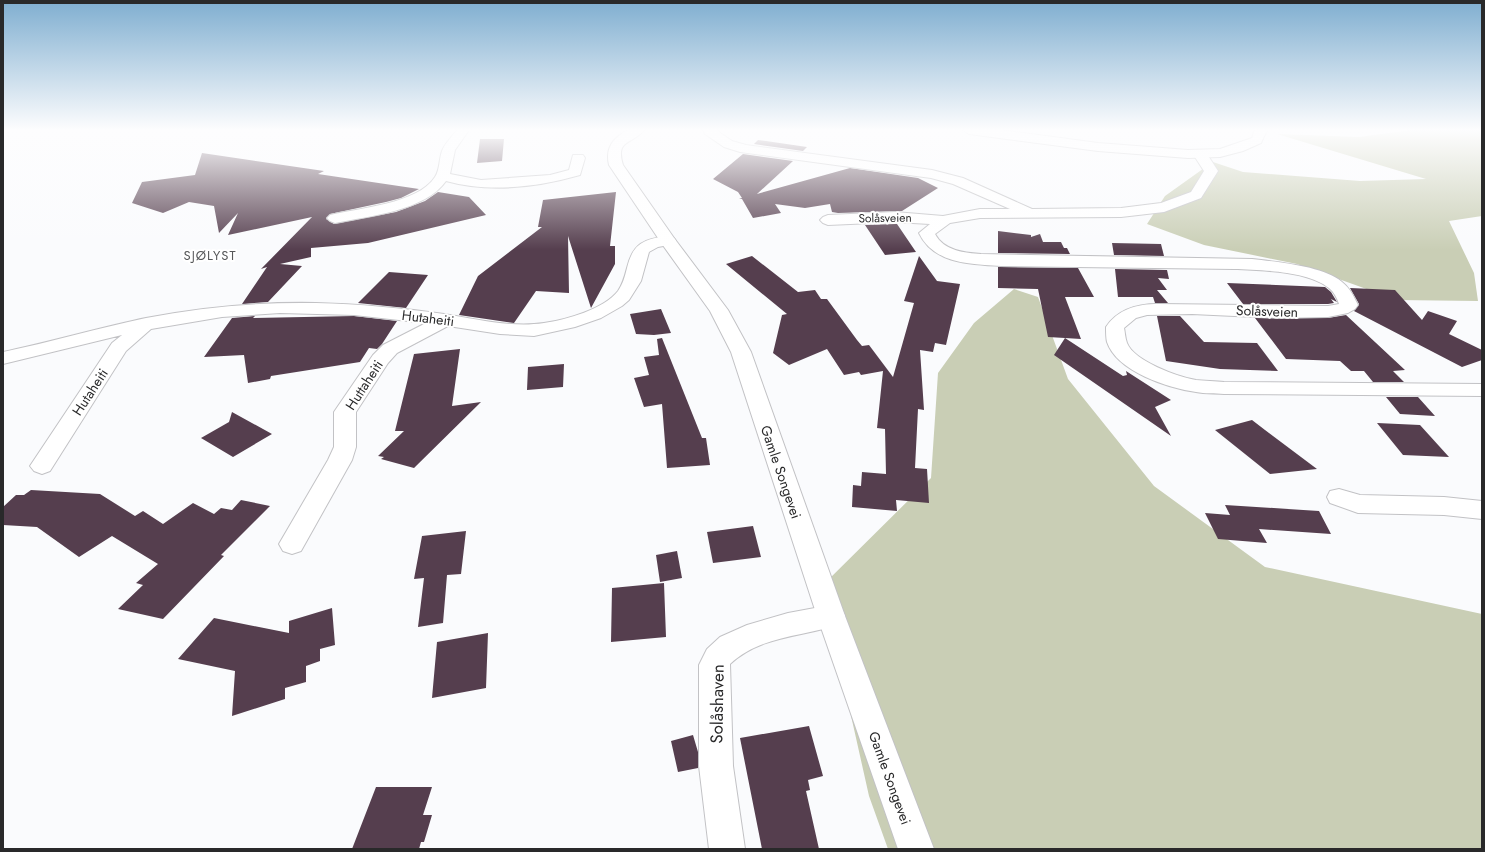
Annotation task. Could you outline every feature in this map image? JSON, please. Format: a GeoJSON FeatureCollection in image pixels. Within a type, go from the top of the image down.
{"type":"FeatureCollection","features":[{"type":"Feature","properties":{"kind":"street"},"geometry":{"type":"LineString","coordinates":[[336,218],[382,208],[412,199],[428,192],[441,181],[444,170]]}},
{"type":"Feature","properties":{"kind":"street"},"geometry":{"type":"LineString","coordinates":[[443,176],[465,182],[481,184],[552,179],[575,172],[575,170]]}},
{"type":"Feature","properties":{"kind":"street","name":"Gamle Songevei"},"geometry":{"type":"LineString","coordinates":[[619,170],[668,241],[719,310],[740,352],[831,616],[916,849]]}},
{"type":"Feature","properties":{"kind":"street","name":"Solåsveien"},"geometry":{"type":"LineString","coordinates":[[900,170],[932,174],[958,181],[1032,213]]}},
{"type":"Feature","properties":{"kind":"street","name":"Solåsveien"},"geometry":{"type":"LineString","coordinates":[[828,220],[895,217],[942,220],[986,213],[1136,212],[1181,202],[1199,192],[1209,181],[1210,170]]}},
{"type":"Feature","properties":{"kind":"street","name":"Solåsveien"},"geometry":{"type":"LineString","coordinates":[[942,220],[929,228],[927,233],[929,240],[936,248],[974,259],[1001,261],[1197,264],[1287,268],[1323,278],[1336,285],[1344,292],[1348,305],[1344,309],[1327,312],[1292,313],[1197,308],[1146,310],[1131,314],[1121,319],[1115,327],[1118,345],[1128,357],[1142,367],[1171,380],[1196,386],[1224,388],[1482,390]]}},
{"type":"Feature","properties":{"kind":"street","name":"Hutaheiti"},"geometry":{"type":"LineString","coordinates":[[3,358],[147,324],[211,314],[298,308],[367,310],[496,328],[534,330],[561,325],[600,313],[621,298],[632,281],[641,252],[646,247],[654,243],[668,241]]}},
{"type":"Feature","properties":{"kind":"street","name":"Huttaheiti"},"geometry":{"type":"LineString","coordinates":[[292,544],[340,460],[345,447],[345,412],[380,359],[390,349],[445,320]]}},
{"type":"Feature","properties":{"kind":"street","name":"Hutaheiti"},"geometry":{"type":"LineString","coordinates":[[42,466],[119,347],[147,324]]}},
{"type":"Feature","properties":{"kind":"street"},"geometry":{"type":"LineString","coordinates":[[1339,498],[1358,504],[1444,506],[1482,510]]}},
{"type":"Feature","properties":{"kind":"street","name":"Solåshaven"},"geometry":{"type":"LineString","coordinates":[[727,849],[716,766],[714,665],[719,655],[746,637],[806,620],[831,616]]}},
{"type":"Feature","properties":{"kind":"green space"},"geometry":{"type":"Polygon","coordinates":[[[1202,170],[1236,170],[1243,172],[1360,181],[1426,179],[1395,170],[1482,170],[1482,216],[1449,221],[1474,273],[1478,301],[1397,300],[1297,264],[1204,245],[1147,224],[1165,196],[1202,170]]]}},
{"type":"Feature","properties":{"kind":"green space"},"geometry":{"type":"Polygon","coordinates":[[[1014,289],[1038,297],[1068,379],[1154,486],[1265,567],[1482,614],[1482,849],[888,849],[869,796],[822,586],[931,478],[938,373],[974,323],[1014,289]]]}},
{"type":"Feature","properties":{"kind":"building"},"geometry":{"type":"Polygon","coordinates":[[[197,170],[316,170],[324,171],[318,174],[419,189],[401,198],[330,214],[326,219],[334,224],[396,212],[425,201],[438,192],[469,197],[486,215],[368,243],[311,248],[311,257],[280,264],[302,266],[268,302],[242,304],[267,267],[261,269],[312,217],[228,235],[238,213],[219,233],[214,206],[189,202],[163,213],[132,203],[142,182],[195,175],[197,170]]]}},
{"type":"Feature","properties":{"kind":"building"},"geometry":{"type":"Polygon","coordinates":[[[724,170],[783,170],[757,194],[844,170],[862,170],[918,178],[938,188],[902,211],[838,213],[832,212],[830,204],[805,208],[775,204],[781,213],[753,218],[742,199],[739,199],[742,198],[738,192],[713,179],[724,170]]]}},
{"type":"Feature","properties":{"kind":"building"},"geometry":{"type":"Polygon","coordinates":[[[616,192],[610,246],[615,246],[615,264],[591,308],[568,236],[569,293],[536,291],[514,323],[459,315],[478,276],[542,227],[538,227],[543,200],[616,192]]]}},
{"type":"Feature","properties":{"kind":"building"},"geometry":{"type":"Polygon","coordinates":[[[897,224],[916,252],[885,255],[865,225],[897,224]]]}},
{"type":"Feature","properties":{"kind":"building"},"geometry":{"type":"Polygon","coordinates":[[[998,231],[1031,235],[1031,237],[1040,234],[1043,242],[1061,242],[1070,254],[998,253],[998,231]]]}},
{"type":"Feature","properties":{"kind":"building"},"geometry":{"type":"Polygon","coordinates":[[[1112,243],[1161,244],[1164,256],[1114,255],[1112,243]]]}},
{"type":"Feature","properties":{"kind":"building"},"geometry":{"type":"Polygon","coordinates":[[[752,256],[798,292],[815,290],[821,299],[827,299],[862,346],[869,345],[893,377],[914,303],[904,301],[919,256],[937,281],[960,284],[946,345],[935,343],[933,352],[920,350],[924,410],[918,409],[915,468],[927,469],[929,503],[896,500],[897,511],[852,507],[853,485],[861,486],[862,472],[886,474],[885,429],[877,428],[883,371],[861,375],[859,372],[844,375],[827,349],[789,365],[773,353],[782,315],[787,314],[726,264],[752,256]]]}},
{"type":"Feature","properties":{"kind":"building"},"geometry":{"type":"Polygon","coordinates":[[[998,267],[1078,268],[1094,297],[1065,297],[1081,339],[1048,337],[1038,289],[998,288],[998,267]]]}},
{"type":"Feature","properties":{"kind":"building"},"geometry":{"type":"Polygon","coordinates":[[[1115,269],[1167,270],[1169,279],[1158,278],[1167,290],[1157,290],[1168,303],[1155,303],[1153,297],[1118,297],[1115,269]]]}},
{"type":"Feature","properties":{"kind":"building"},"geometry":{"type":"Polygon","coordinates":[[[389,272],[428,275],[406,308],[358,303],[389,272]]]}},
{"type":"Feature","properties":{"kind":"building"},"geometry":{"type":"Polygon","coordinates":[[[1227,283],[1325,287],[1331,292],[1337,302],[1331,299],[1334,303],[1243,304],[1227,283]]]}},
{"type":"Feature","properties":{"kind":"building"},"geometry":{"type":"Polygon","coordinates":[[[1350,288],[1395,290],[1422,320],[1428,311],[1457,321],[1449,334],[1482,350],[1482,360],[1462,367],[1354,311],[1359,304],[1350,288]]]}},
{"type":"Feature","properties":{"kind":"building"},"geometry":{"type":"Polygon","coordinates":[[[661,309],[671,333],[654,335],[636,334],[630,314],[661,309]]]}},
{"type":"Feature","properties":{"kind":"building"},"geometry":{"type":"Polygon","coordinates":[[[1346,315],[1405,370],[1393,371],[1404,382],[1373,382],[1364,371],[1351,371],[1340,361],[1286,359],[1255,318],[1328,318],[1346,315]]]}},
{"type":"Feature","properties":{"kind":"building"},"geometry":{"type":"Polygon","coordinates":[[[255,316],[253,318],[354,316],[397,321],[382,344],[377,349],[369,348],[360,362],[271,376],[270,379],[248,383],[244,355],[204,357],[232,318],[255,316]]]}},
{"type":"Feature","properties":{"kind":"building"},"geometry":{"type":"Polygon","coordinates":[[[1157,316],[1180,316],[1204,342],[1257,343],[1278,371],[1220,369],[1166,361],[1157,316]]]}},
{"type":"Feature","properties":{"kind":"building"},"geometry":{"type":"Polygon","coordinates":[[[662,338],[702,438],[706,438],[710,465],[667,468],[662,404],[644,407],[634,378],[649,375],[644,357],[659,355],[657,339],[662,338]]]}},
{"type":"Feature","properties":{"kind":"building"},"geometry":{"type":"Polygon","coordinates":[[[1065,338],[1123,376],[1127,375],[1126,371],[1171,400],[1155,407],[1171,436],[1054,355],[1065,338]]]}},
{"type":"Feature","properties":{"kind":"building"},"geometry":{"type":"Polygon","coordinates":[[[460,349],[452,406],[481,402],[414,468],[381,459],[384,457],[378,456],[404,431],[395,431],[414,354],[460,349]]]}},
{"type":"Feature","properties":{"kind":"building"},"geometry":{"type":"Polygon","coordinates":[[[564,364],[563,387],[527,390],[528,367],[564,364]]]}},
{"type":"Feature","properties":{"kind":"building"},"geometry":{"type":"Polygon","coordinates":[[[1386,397],[1418,397],[1435,416],[1400,414],[1386,397]]]}},
{"type":"Feature","properties":{"kind":"building"},"geometry":{"type":"Polygon","coordinates":[[[232,412],[272,434],[233,457],[201,438],[229,422],[232,412]]]}},
{"type":"Feature","properties":{"kind":"building"},"geometry":{"type":"Polygon","coordinates":[[[1252,420],[1317,469],[1270,474],[1215,430],[1252,420]]]}},
{"type":"Feature","properties":{"kind":"building"},"geometry":{"type":"Polygon","coordinates":[[[1377,423],[1420,425],[1449,457],[1403,455],[1377,423]]]}},
{"type":"Feature","properties":{"kind":"building"},"geometry":{"type":"Polygon","coordinates":[[[31,490],[100,494],[135,516],[143,511],[163,524],[193,503],[214,514],[221,508],[232,510],[241,500],[270,506],[221,555],[224,556],[163,619],[118,609],[143,585],[136,583],[158,564],[112,536],[79,557],[37,527],[3,525],[3,507],[16,495],[24,495],[31,490]]]}},
{"type":"Feature","properties":{"kind":"building"},"geometry":{"type":"Polygon","coordinates":[[[1225,505],[1319,511],[1331,534],[1259,529],[1267,543],[1218,539],[1205,513],[1230,515],[1225,505]]]}},
{"type":"Feature","properties":{"kind":"building"},"geometry":{"type":"Polygon","coordinates":[[[753,526],[761,557],[713,563],[707,532],[753,526]]]}},
{"type":"Feature","properties":{"kind":"building"},"geometry":{"type":"Polygon","coordinates":[[[466,531],[461,574],[447,575],[443,623],[418,627],[424,578],[414,579],[422,536],[466,531]]]}},
{"type":"Feature","properties":{"kind":"building"},"geometry":{"type":"Polygon","coordinates":[[[677,551],[682,578],[660,582],[656,555],[677,551]]]}},
{"type":"Feature","properties":{"kind":"building"},"geometry":{"type":"Polygon","coordinates":[[[664,583],[666,637],[611,642],[612,588],[664,583]]]}},
{"type":"Feature","properties":{"kind":"building"},"geometry":{"type":"Polygon","coordinates":[[[332,608],[335,645],[320,649],[320,661],[306,666],[306,682],[285,688],[285,699],[232,716],[235,671],[178,659],[214,618],[289,633],[289,621],[332,608]]]}},
{"type":"Feature","properties":{"kind":"building"},"geometry":{"type":"Polygon","coordinates":[[[488,633],[486,688],[432,698],[437,642],[488,633]]]}},
{"type":"Feature","properties":{"kind":"building"},"geometry":{"type":"Polygon","coordinates":[[[809,726],[823,776],[808,780],[810,790],[806,791],[819,849],[762,849],[740,738],[809,726]]]}},
{"type":"Feature","properties":{"kind":"building"},"geometry":{"type":"Polygon","coordinates":[[[693,735],[698,752],[698,768],[678,772],[671,741],[693,735]]]}},
{"type":"Feature","properties":{"kind":"building"},"geometry":{"type":"Polygon","coordinates":[[[376,787],[432,787],[423,815],[432,815],[424,842],[421,842],[419,849],[352,849],[376,787]]]}},
{"type":"Feature","properties":{"kind":"district","name":"SJØLYST"},"geometry":{"type":"Point","coordinates":[210,255]}}]}
